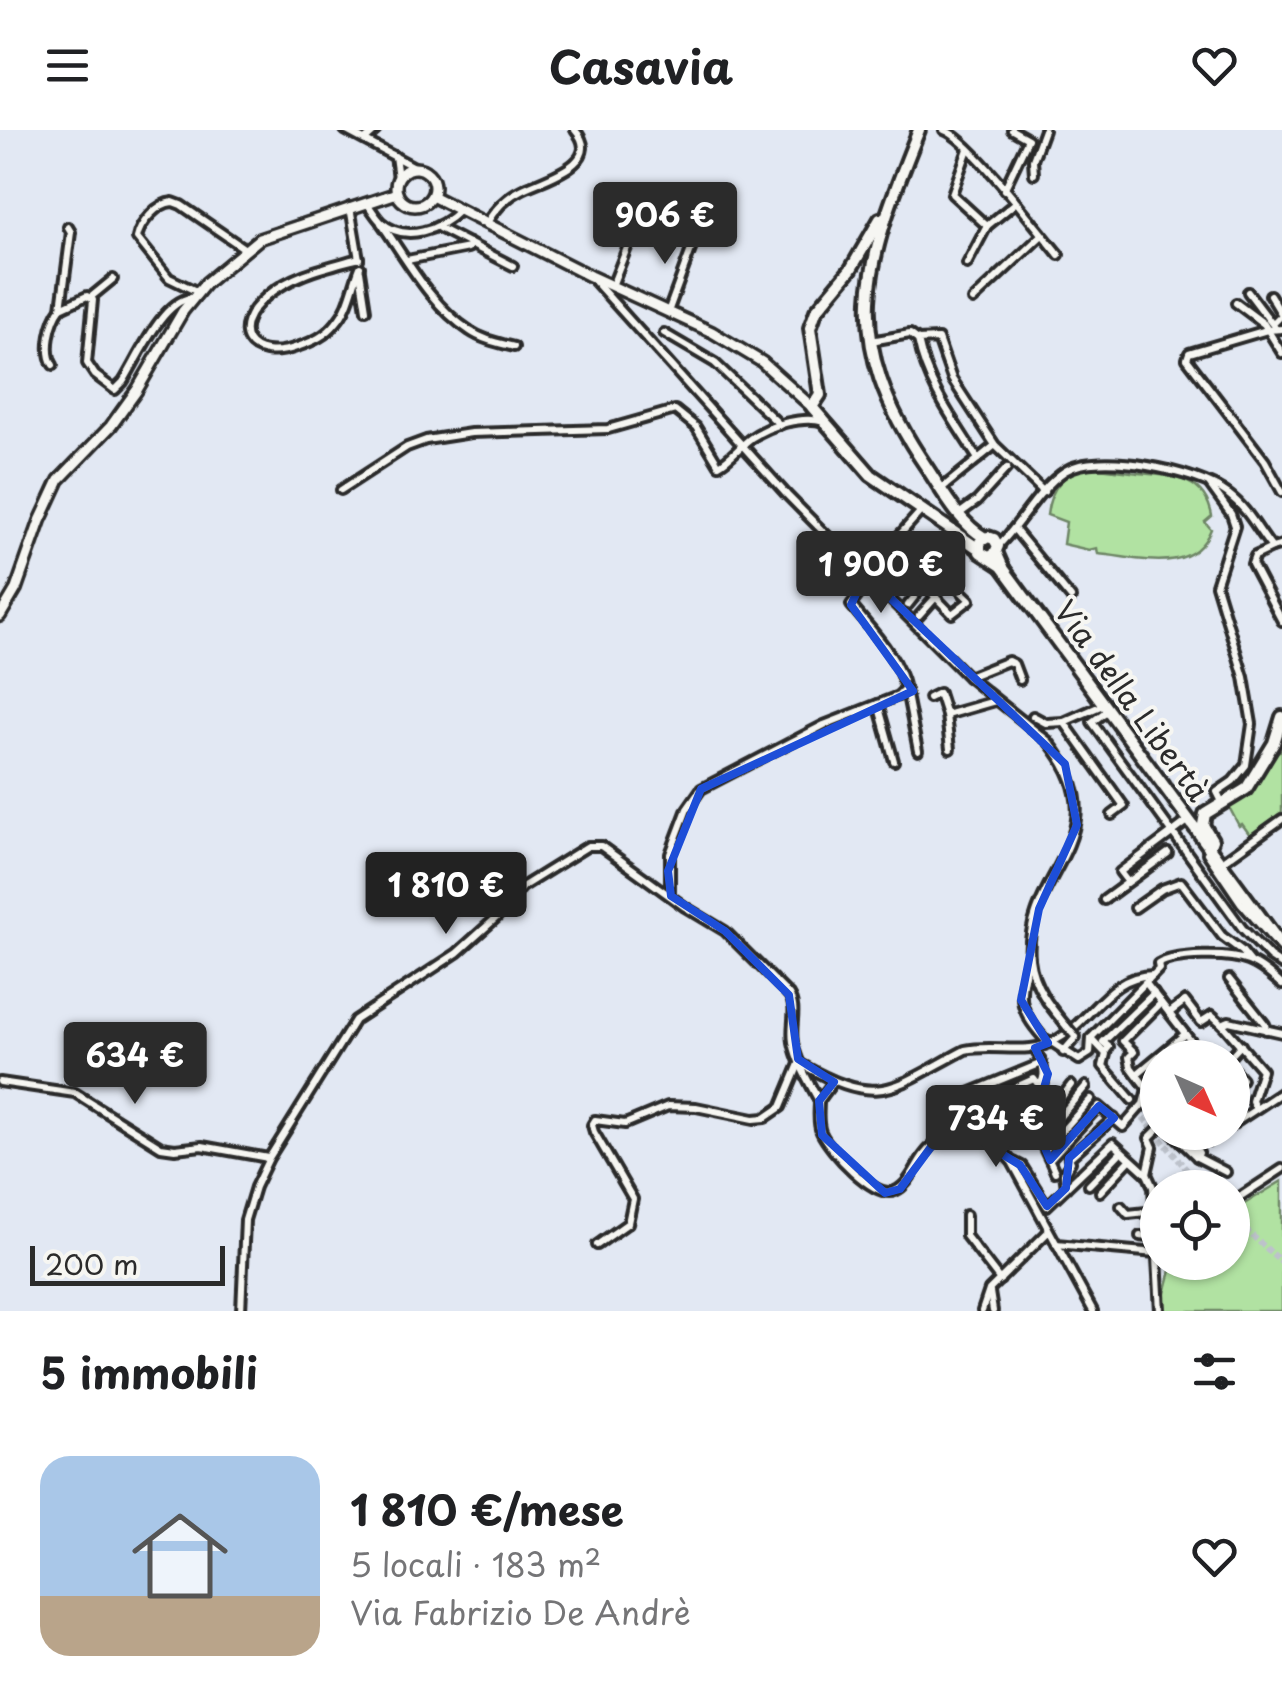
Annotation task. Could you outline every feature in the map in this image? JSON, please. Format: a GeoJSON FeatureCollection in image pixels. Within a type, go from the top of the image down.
{"type":"FeatureCollection","features":[{"type":"Feature","properties":{"kind":"main road"},"geometry":{"type":"LineString","coordinates":[[826,423],[810,328],[830,291],[876,233],[919,130]]}},
{"type":"Feature","properties":{"kind":"main road"},"geometry":{"type":"LineString","coordinates":[[876,233],[869,282],[870,341],[890,409],[959,514],[990,547]]}},
{"type":"Feature","properties":{"kind":"main road"},"geometry":{"type":"LineString","coordinates":[[851,269],[862,271],[869,282]]}},
{"type":"Feature","properties":{"kind":"main road"},"geometry":{"type":"LineString","coordinates":[[820,395],[812,407],[858,462],[921,510],[990,547]]}},
{"type":"Feature","properties":{"kind":"main road","name":"Via della Libertà"},"geometry":{"type":"LineString","coordinates":[[990,547],[1282,947]]}},
{"type":"Feature","properties":{"kind":"main road"},"geometry":{"type":"LineString","coordinates":[[1209,851],[1212,840],[1202,819],[1246,789],[1278,744],[1282,717]]}},
{"type":"Feature","properties":{"kind":"street"},"geometry":{"type":"LineString","coordinates":[[345,130],[431,177],[432,196],[423,205],[410,206],[396,192]]}},
{"type":"Feature","properties":{"kind":"street"},"geometry":{"type":"LineString","coordinates":[[366,139],[376,130]]}},
{"type":"Feature","properties":{"kind":"street"},"geometry":{"type":"LineString","coordinates":[[486,224],[501,203],[519,191],[570,170],[583,144],[575,130]]}},
{"type":"Feature","properties":{"kind":"street"},"geometry":{"type":"LineString","coordinates":[[944,130],[968,149],[1059,254]]}},
{"type":"Feature","properties":{"kind":"street"},"geometry":{"type":"LineString","coordinates":[[1004,190],[1028,139],[1012,130]]}},
{"type":"Feature","properties":{"kind":"street"},"geometry":{"type":"LineString","coordinates":[[1034,174],[1033,160],[1044,130]]}},
{"type":"Feature","properties":{"kind":"street"},"geometry":{"type":"LineString","coordinates":[[968,149],[952,194],[987,226]]}},
{"type":"Feature","properties":{"kind":"street"},"geometry":{"type":"LineString","coordinates":[[395,155],[396,192]]}},
{"type":"Feature","properties":{"kind":"street"},"geometry":{"type":"LineString","coordinates":[[1021,156],[1033,160]]}},
{"type":"Feature","properties":{"kind":"street"},"geometry":{"type":"LineString","coordinates":[[398,178],[406,170],[416,168]]}},
{"type":"Feature","properties":{"kind":"street"},"geometry":{"type":"LineString","coordinates":[[0,616],[16,589],[58,480],[112,426],[195,295],[259,239],[396,192]]}},
{"type":"Feature","properties":{"kind":"street"},"geometry":{"type":"LineString","coordinates":[[432,196],[712,332],[762,362],[812,407],[799,420]]}},
{"type":"Feature","properties":{"kind":"street"},"geometry":{"type":"LineString","coordinates":[[195,295],[169,278],[137,238],[158,207],[174,202],[181,205],[245,249]]}},
{"type":"Feature","properties":{"kind":"street"},"geometry":{"type":"LineString","coordinates":[[366,202],[433,298],[459,324],[483,338],[514,347]]}},
{"type":"Feature","properties":{"kind":"street"},"geometry":{"type":"LineString","coordinates":[[612,286],[645,202]]}},
{"type":"Feature","properties":{"kind":"street"},"geometry":{"type":"LineString","coordinates":[[966,264],[987,226],[1014,204]]}},
{"type":"Feature","properties":{"kind":"street"},"geometry":{"type":"LineString","coordinates":[[350,207],[366,310]]}},
{"type":"Feature","properties":{"kind":"street"},"geometry":{"type":"LineString","coordinates":[[382,222],[396,231],[414,232],[439,227],[460,210]]}},
{"type":"Feature","properties":{"kind":"street"},"geometry":{"type":"LineString","coordinates":[[439,227],[514,266]]}},
{"type":"Feature","properties":{"kind":"street"},"geometry":{"type":"LineString","coordinates":[[52,365],[48,358],[54,316],[60,308],[71,232],[68,228]]}},
{"type":"Feature","properties":{"kind":"street"},"geometry":{"type":"LineString","coordinates":[[973,300],[1042,235]]}},
{"type":"Feature","properties":{"kind":"street"},"geometry":{"type":"LineString","coordinates":[[668,312],[696,236]]}},
{"type":"Feature","properties":{"kind":"street"},"geometry":{"type":"LineString","coordinates":[[407,260],[468,248],[469,243]]}},
{"type":"Feature","properties":{"kind":"street"},"geometry":{"type":"LineString","coordinates":[[359,263],[346,308],[324,335],[310,343],[274,352],[261,350],[246,338],[247,317],[274,290],[314,270],[359,263]]}},
{"type":"Feature","properties":{"kind":"street"},"geometry":{"type":"LineString","coordinates":[[590,276],[877,586],[968,677],[1048,741],[1064,764],[1076,800],[1077,825],[1039,909],[1021,1000],[1026,1016],[1050,1043],[1074,1059],[1086,1057],[1091,1038],[1162,961],[1227,956],[1250,962]]}},
{"type":"Feature","properties":{"kind":"street"},"geometry":{"type":"LineString","coordinates":[[60,308],[90,297],[113,279]]}},
{"type":"Feature","properties":{"kind":"street"},"geometry":{"type":"LineString","coordinates":[[1248,292],[1275,328],[1282,352]]}},
{"type":"Feature","properties":{"kind":"street"},"geometry":{"type":"LineString","coordinates":[[90,297],[93,300],[87,363],[115,390],[166,310],[195,295]]}},
{"type":"Feature","properties":{"kind":"street"},"geometry":{"type":"LineString","coordinates":[[1270,295],[1282,315],[1275,328],[1189,353],[1186,358],[1265,461],[1282,492]]}},
{"type":"Feature","properties":{"kind":"street"},"geometry":{"type":"LineString","coordinates":[[1236,303],[1275,328]]}},
{"type":"Feature","properties":{"kind":"street"},"geometry":{"type":"LineString","coordinates":[[664,333],[715,363],[774,415],[780,425]]}},
{"type":"Feature","properties":{"kind":"street"},"geometry":{"type":"LineString","coordinates":[[870,341],[910,334],[918,340],[923,366],[934,389],[978,459]]}},
{"type":"Feature","properties":{"kind":"street"},"geometry":{"type":"LineString","coordinates":[[918,340],[938,338],[952,379],[994,446],[1044,492]]}},
{"type":"Feature","properties":{"kind":"street"},"geometry":{"type":"LineString","coordinates":[[342,490],[407,446],[471,433],[608,430],[675,410],[696,426],[718,465],[753,436],[780,425],[812,419],[826,423]]}},
{"type":"Feature","properties":{"kind":"street"},"geometry":{"type":"LineString","coordinates":[[942,490],[994,446]]}},
{"type":"Feature","properties":{"kind":"street"},"geometry":{"type":"LineString","coordinates":[[990,547],[1013,532],[1066,470],[1086,463],[1173,471],[1209,484],[1228,494],[1249,514],[1272,548]]}},
{"type":"Feature","properties":{"kind":"street"},"geometry":{"type":"LineString","coordinates":[[959,514],[977,502],[1007,468]]}},
{"type":"Feature","properties":{"kind":"street"},"geometry":{"type":"LineString","coordinates":[[1209,484],[1234,526],[1216,585],[1244,678],[1252,724],[1246,765],[1217,792],[1223,804]]}},
{"type":"Feature","properties":{"kind":"street"},"geometry":{"type":"LineString","coordinates":[[918,751],[902,674],[851,606],[863,589],[866,574],[921,510]]}},
{"type":"Feature","properties":{"kind":"street"},"geometry":{"type":"LineString","coordinates":[[1013,532],[1071,598]]}},
{"type":"Feature","properties":{"kind":"street"},"geometry":{"type":"LineString","coordinates":[[1282,545],[1255,556],[1252,564],[1282,621]]}},
{"type":"Feature","properties":{"kind":"street"},"geometry":{"type":"LineString","coordinates":[[888,548],[899,560],[930,591],[952,614],[970,600],[944,576],[930,591],[908,604]]}},
{"type":"Feature","properties":{"kind":"street"},"geometry":{"type":"LineString","coordinates":[[877,586],[899,560]]}},
{"type":"Feature","properties":{"kind":"street"},"geometry":{"type":"LineString","coordinates":[[890,598],[911,572]]}},
{"type":"Feature","properties":{"kind":"street"},"geometry":{"type":"LineString","coordinates":[[919,616],[930,591]]}},
{"type":"Feature","properties":{"kind":"street"},"geometry":{"type":"LineString","coordinates":[[968,677],[1008,661],[1014,664],[1020,680]]}},
{"type":"Feature","properties":{"kind":"street"},"geometry":{"type":"LineString","coordinates":[[670,896],[670,854],[687,809],[701,789],[906,689]]}},
{"type":"Feature","properties":{"kind":"street"},"geometry":{"type":"LineString","coordinates":[[929,698],[939,694],[950,749]]}},
{"type":"Feature","properties":{"kind":"street"},"geometry":{"type":"LineString","coordinates":[[946,716],[996,700]]}},
{"type":"Feature","properties":{"kind":"street"},"geometry":{"type":"LineString","coordinates":[[878,704],[894,761]]}},
{"type":"Feature","properties":{"kind":"street"},"geometry":{"type":"LineString","coordinates":[[1033,716],[1046,723],[1064,722],[1107,707]]}},
{"type":"Feature","properties":{"kind":"street"},"geometry":{"type":"LineString","coordinates":[[1107,707],[1092,722],[1242,928],[1282,965]]}},
{"type":"Feature","properties":{"kind":"street"},"geometry":{"type":"LineString","coordinates":[[1064,722],[1124,806],[1112,815]]}},
{"type":"Feature","properties":{"kind":"street"},"geometry":{"type":"LineString","coordinates":[[1114,752],[1130,740]]}},
{"type":"Feature","properties":{"kind":"street"},"geometry":{"type":"LineString","coordinates":[[1137,782],[1153,771]]}},
{"type":"Feature","properties":{"kind":"street"},"geometry":{"type":"LineString","coordinates":[[1220,863],[1282,819]]}},
{"type":"Feature","properties":{"kind":"street"},"geometry":{"type":"LineString","coordinates":[[1128,881],[1120,872],[1189,820]]}},
{"type":"Feature","properties":{"kind":"street"},"geometry":{"type":"LineString","coordinates":[[241,1311],[245,1220],[255,1187],[355,1020],[457,952],[496,918],[522,888],[594,845],[601,846],[725,931],[788,995],[794,1010],[793,1043],[819,1101],[822,1135],[858,1177],[884,1193],[900,1188],[931,1147],[953,1134],[980,1134],[990,1139],[1012,1162],[1094,1311]]}},
{"type":"Feature","properties":{"kind":"street"},"geometry":{"type":"LineString","coordinates":[[1198,864],[1209,851],[1251,915],[1282,947]]}},
{"type":"Feature","properties":{"kind":"street"},"geometry":{"type":"LineString","coordinates":[[1104,900],[1168,853]]}},
{"type":"Feature","properties":{"kind":"street"},"geometry":{"type":"LineString","coordinates":[[1135,908],[1178,881],[1226,942],[1242,950],[1250,962],[1282,985]]}},
{"type":"Feature","properties":{"kind":"street"},"geometry":{"type":"LineString","coordinates":[[1030,958],[1034,977],[1046,1000],[1074,1035],[1063,1052]]}},
{"type":"Feature","properties":{"kind":"street"},"geometry":{"type":"LineString","coordinates":[[800,1063],[833,1082],[874,1092],[889,1090],[965,1050],[1021,1050],[1050,1043],[1122,982],[1152,975]]}},
{"type":"Feature","properties":{"kind":"street"},"geometry":{"type":"LineString","coordinates":[[1022,984],[1034,977]]}},
{"type":"Feature","properties":{"kind":"street"},"geometry":{"type":"LineString","coordinates":[[1230,980],[1266,1030]]}},
{"type":"Feature","properties":{"kind":"street"},"geometry":{"type":"LineString","coordinates":[[1145,982],[1189,1040]]}},
{"type":"Feature","properties":{"kind":"street"},"geometry":{"type":"LineString","coordinates":[[1132,1100],[1102,1066],[1109,1047],[1103,1042],[1154,994]]}},
{"type":"Feature","properties":{"kind":"street"},"geometry":{"type":"LineString","coordinates":[[1169,1013],[1185,1001],[1201,1022],[1212,1014],[1237,1040]]}},
{"type":"Feature","properties":{"kind":"street"},"geometry":{"type":"LineString","coordinates":[[1140,1080],[1129,1057],[1134,1052],[1123,1041],[1161,1003]]}},
{"type":"Feature","properties":{"kind":"street"},"geometry":{"type":"LineString","coordinates":[[1222,1024],[1229,1022],[1282,1033]]}},
{"type":"Feature","properties":{"kind":"street"},"geometry":{"type":"LineString","coordinates":[[1136,1074],[1185,1034]]}},
{"type":"Feature","properties":{"kind":"street"},"geometry":{"type":"LineString","coordinates":[[1091,1038],[1105,1052]]}},
{"type":"Feature","properties":{"kind":"street"},"geometry":{"type":"LineString","coordinates":[[1035,1048],[1042,1062],[1044,1082],[1033,1106],[1034,1122],[1055,1172]]}},
{"type":"Feature","properties":{"kind":"street"},"geometry":{"type":"LineString","coordinates":[[1250,1055],[1262,1070],[1252,1101],[1255,1107]]}},
{"type":"Feature","properties":{"kind":"street"},"geometry":{"type":"LineString","coordinates":[[1042,1062],[964,1095],[970,1107],[1034,1079],[1044,1082]]}},
{"type":"Feature","properties":{"kind":"street"},"geometry":{"type":"LineString","coordinates":[[597,1245],[628,1223],[633,1199],[594,1132],[595,1120],[625,1124],[668,1106],[696,1107],[754,1120],[765,1118],[781,1107],[800,1063]]}},
{"type":"Feature","properties":{"kind":"street"},"geometry":{"type":"LineString","coordinates":[[0,1082],[75,1093],[161,1147],[202,1146],[270,1158]]}},
{"type":"Feature","properties":{"kind":"street"},"geometry":{"type":"LineString","coordinates":[[819,1101],[833,1082]]}},
{"type":"Feature","properties":{"kind":"street"},"geometry":{"type":"LineString","coordinates":[[1033,1106],[1047,1116],[1071,1086]]}},
{"type":"Feature","properties":{"kind":"street"},"geometry":{"type":"LineString","coordinates":[[1041,1139],[1086,1086]]}},
{"type":"Feature","properties":{"kind":"street"},"geometry":{"type":"LineString","coordinates":[[1250,1111],[1282,1092]]}},
{"type":"Feature","properties":{"kind":"street"},"geometry":{"type":"LineString","coordinates":[[1046,1150],[1091,1098]]}},
{"type":"Feature","properties":{"kind":"street"},"geometry":{"type":"LineString","coordinates":[[1050,1159],[1099,1106],[1124,1127],[1140,1108]]}},
{"type":"Feature","properties":{"kind":"street"},"geometry":{"type":"LineString","coordinates":[[1066,1188],[1064,1172],[1069,1158],[1114,1118]]}},
{"type":"Feature","properties":{"kind":"street"},"geometry":{"type":"LineString","coordinates":[[1012,1162],[1022,1166],[1047,1206],[1113,1143],[1141,1170]]}},
{"type":"Feature","properties":{"kind":"street"},"geometry":{"type":"LineString","coordinates":[[1190,1150],[1222,1170]]}},
{"type":"Feature","properties":{"kind":"street"},"geometry":{"type":"LineString","coordinates":[[1197,1150],[1197,1157]]}},
{"type":"Feature","properties":{"kind":"street"},"geometry":{"type":"LineString","coordinates":[[1090,1186],[1121,1152]]}},
{"type":"Feature","properties":{"kind":"street"},"geometry":{"type":"LineString","coordinates":[[1100,1192],[1129,1161]]}},
{"type":"Feature","properties":{"kind":"street"},"geometry":{"type":"LineString","coordinates":[[1250,1190],[1282,1169]]}},
{"type":"Feature","properties":{"kind":"street"},"geometry":{"type":"LineString","coordinates":[[1121,1206],[1128,1214],[1140,1213]]}},
{"type":"Feature","properties":{"kind":"street"},"geometry":{"type":"LineString","coordinates":[[966,1215],[966,1236],[1000,1280]]}},
{"type":"Feature","properties":{"kind":"street"},"geometry":{"type":"LineString","coordinates":[[982,1311],[989,1290],[1048,1231]]}},
{"type":"Feature","properties":{"kind":"street"},"geometry":{"type":"LineString","coordinates":[[1056,1244],[1140,1251]]}},
{"type":"Feature","properties":{"kind":"street"},"geometry":{"type":"LineString","coordinates":[[1158,1280],[1160,1311]]}},
{"type":"Feature","properties":{"kind":"street"},"geometry":{"type":"LineString","coordinates":[[989,1290],[993,1311]]}},
{"type":"Feature","properties":{"kind":"highlighted area"},"geometry":{"type":"Polygon","coordinates":[[[865,574],[1065,764],[1077,825],[1039,909],[1021,1000],[1048,1043],[1035,1048],[1048,1074],[1034,1122],[1050,1160],[1099,1106],[1114,1118],[1069,1158],[1066,1188],[1047,1206],[1020,1165],[966,1132],[931,1147],[900,1189],[885,1193],[822,1135],[819,1101],[834,1082],[798,1059],[789,995],[725,931],[671,896],[668,871],[701,789],[913,691],[851,605],[865,574]]]}},
{"type":"Feature","properties":{"kind":"green space"},"geometry":{"type":"Polygon","coordinates":[[[1090,468],[1185,481],[1202,493],[1208,503],[1212,516],[1205,522],[1211,529],[1191,554],[1162,561],[1098,554],[1097,548],[1063,544],[1066,522],[1047,515],[1051,497],[1065,477],[1090,468]]]}},
{"type":"Feature","properties":{"kind":"green space"},"geometry":{"type":"Polygon","coordinates":[[[1282,750],[1282,812],[1250,835],[1242,824],[1239,826],[1228,805],[1245,796],[1276,752],[1282,750]]]}},
{"type":"Feature","properties":{"kind":"green space"},"geometry":{"type":"Polygon","coordinates":[[[1282,1181],[1282,1311],[1166,1311],[1164,1297],[1168,1280],[1250,1280],[1250,1200],[1282,1181]]]}},
{"type":"Feature","properties":{"kind":"tunnel"},"geometry":{"type":"LineString","coordinates":[[1081,1042],[1105,1072]]}},
{"type":"Feature","properties":{"kind":"tunnel"},"geometry":{"type":"LineString","coordinates":[[1126,1097],[1187,1170]]}},
{"type":"Feature","properties":{"kind":"tunnel"},"geometry":{"type":"LineString","coordinates":[[1250,1234],[1282,1262]]}}]}
